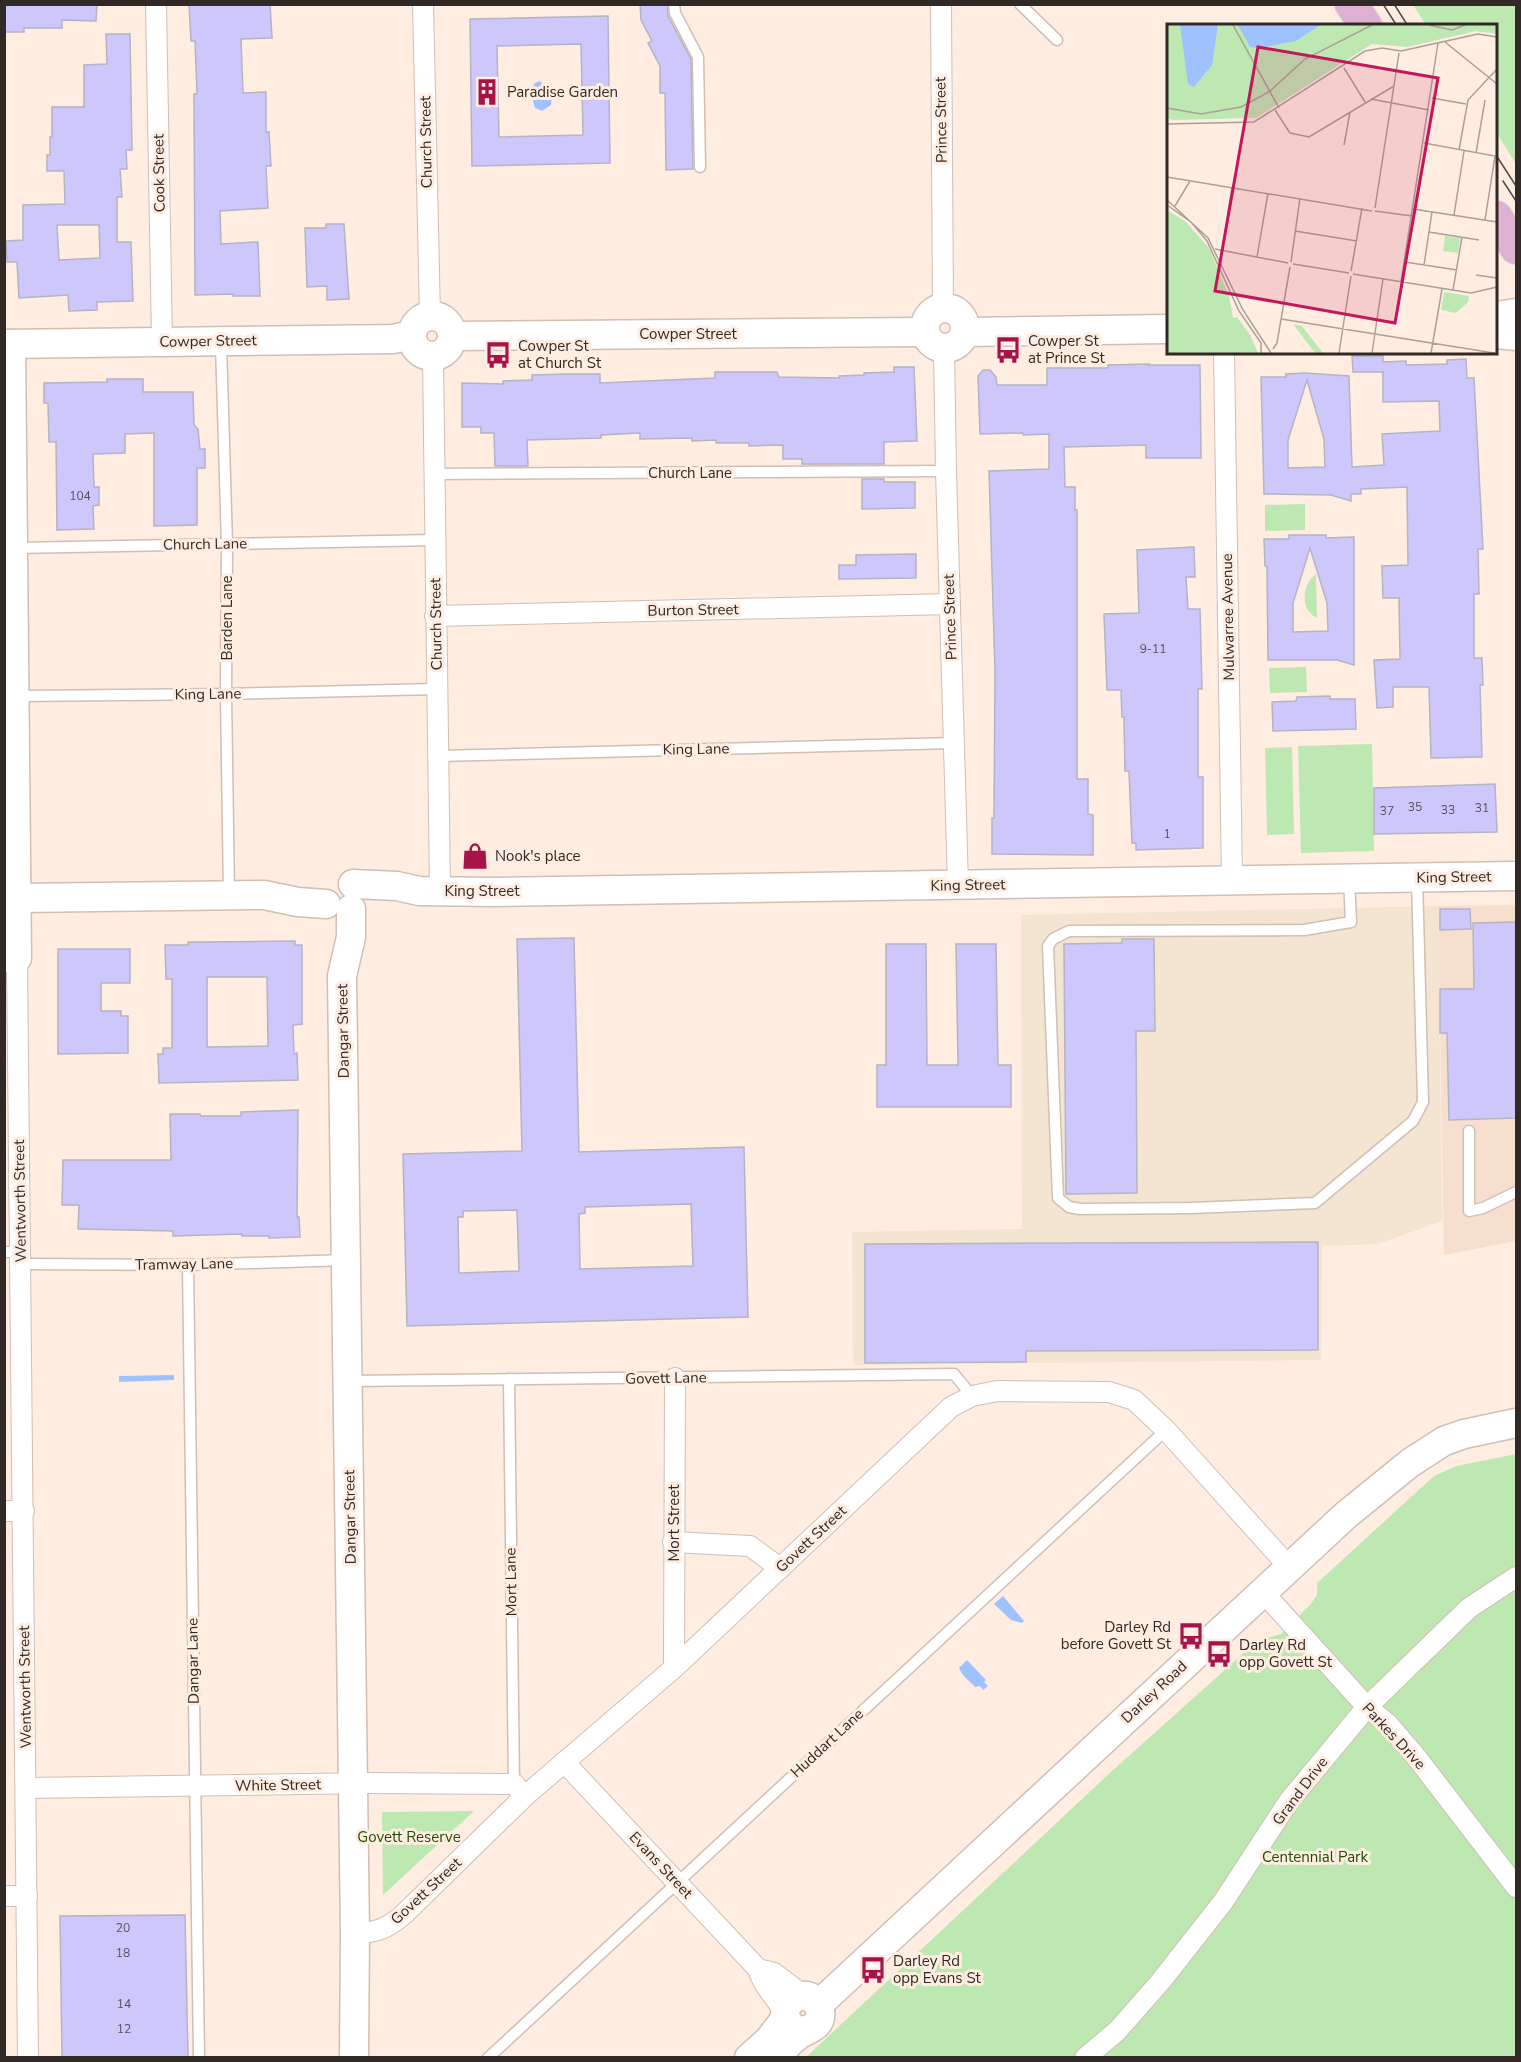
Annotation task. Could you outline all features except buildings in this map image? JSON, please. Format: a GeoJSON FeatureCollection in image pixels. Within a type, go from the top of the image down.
{"type":"FeatureCollection","features":[{"type":"Feature","properties":{"kind":"main road"},"geometry":{"type":"LineString","coordinates":[[1351,4],[1365,24]]}},
{"type":"Feature","properties":{"kind":"main road"},"geometry":{"type":"LineString","coordinates":[[1497,219],[1516,248]]}},
{"type":"Feature","properties":{"kind":"street","name":"Cook Street"},"geometry":{"type":"LineString","coordinates":[[156,4],[162,341]]}},
{"type":"Feature","properties":{"kind":"street","name":"Church Street"},"geometry":{"type":"LineString","coordinates":[[421,326],[423,4]]}},
{"type":"Feature","properties":{"kind":"street","name":"Prince Street"},"geometry":{"type":"LineString","coordinates":[[941,4],[944,308]]}},
{"type":"Feature","properties":{"kind":"street"},"geometry":{"type":"LineString","coordinates":[[944,308],[956,311],[963,320],[944,338]]}},
{"type":"Feature","properties":{"kind":"street"},"geometry":{"type":"LineString","coordinates":[[1497,316],[1516,313]]}},
{"type":"Feature","properties":{"kind":"street"},"geometry":{"type":"LineString","coordinates":[[421,326],[437,316],[446,321],[451,330],[442,346]]}},
{"type":"Feature","properties":{"kind":"street","name":"Cowper Street"},"geometry":{"type":"LineString","coordinates":[[8,344],[393,339],[421,326]]}},
{"type":"Feature","properties":{"kind":"street","name":"Cowper Street"},"geometry":{"type":"LineString","coordinates":[[442,346],[944,338],[1167,329]]}},
{"type":"Feature","properties":{"kind":"street"},"geometry":{"type":"LineString","coordinates":[[1497,334],[1516,336]]}},
{"type":"Feature","properties":{"kind":"street","name":"Prince Street"},"geometry":{"type":"LineString","coordinates":[[944,338],[958,885]]}},
{"type":"Feature","properties":{"kind":"street","name":"Wentworth Street"},"geometry":{"type":"LineString","coordinates":[[8,344],[8,513],[12,548],[18,897],[11,958],[16,1256],[14,1511],[26,1788],[28,2058]]}},
{"type":"Feature","properties":{"kind":"street","name":"Church Street"},"geometry":{"type":"LineString","coordinates":[[429,891],[438,756],[433,474],[442,346]]}},
{"type":"Feature","properties":{"kind":"street","name":"Mulwarree Avenue"},"geometry":{"type":"LineString","coordinates":[[1224,354],[1232,881]]}},
{"type":"Feature","properties":{"kind":"street","name":"Burton Street"},"geometry":{"type":"LineString","coordinates":[[435,616],[950,604]]}},
{"type":"Feature","properties":{"kind":"street","name":"King Street"},"geometry":{"type":"LineString","coordinates":[[18,897],[264,895],[298,902],[341,899],[397,900],[429,891],[1516,876]]}},
{"type":"Feature","properties":{"kind":"street","name":"Dangar Street"},"geometry":{"type":"LineString","coordinates":[[341,899],[351,937],[342,976],[355,1933],[354,2058]]}},
{"type":"Feature","properties":{"kind":"street","name":"Mort Street"},"geometry":{"type":"LineString","coordinates":[[674,1668],[675,1378]]}},
{"type":"Feature","properties":{"kind":"street","name":"Govett Street"},"geometry":{"type":"LineString","coordinates":[[355,1933],[372,1933],[392,1924],[519,1790],[564,1762],[674,1668],[951,1407],[972,1396],[997,1391],[1109,1392],[1134,1400],[1166,1430],[1289,1567]]}},
{"type":"Feature","properties":{"kind":"street","name":"Darley Road"},"geometry":{"type":"LineString","coordinates":[[749,2058],[1346,1515],[1427,1451],[1444,1441],[1464,1434],[1516,1424]]}},
{"type":"Feature","properties":{"kind":"street"},"geometry":{"type":"LineString","coordinates":[[673,1542],[750,1545],[780,1568]]}},
{"type":"Feature","properties":{"kind":"street","name":"Grand Drive"},"geometry":{"type":"LineString","coordinates":[[1085,2058],[1117,2031],[1161,1981],[1223,1902],[1289,1801],[1367,1707],[1469,1608],[1516,1577]]}},
{"type":"Feature","properties":{"kind":"street","name":"Parkes Drive"},"geometry":{"type":"LineString","coordinates":[[1262,1592],[1417,1758],[1516,1887]]}},
{"type":"Feature","properties":{"kind":"street","name":"Evans Street"},"geometry":{"type":"LineString","coordinates":[[564,1762],[758,1969],[762,1983],[777,2000],[800,2013]]}},
{"type":"Feature","properties":{"kind":"street","name":"White Street"},"geometry":{"type":"LineString","coordinates":[[26,1788],[352,1784],[519,1790]]}},
{"type":"Feature","properties":{"kind":"street"},"geometry":{"type":"LineString","coordinates":[[4,1896],[27,1896]]}},
{"type":"Feature","properties":{"kind":"street","name":"Darley Road"},"geometry":{"type":"LineString","coordinates":[[776,2058],[797,2036],[800,2013]]}},
{"type":"Feature","properties":{"kind":"lane"},"geometry":{"type":"LineString","coordinates":[[674,4],[675,13],[698,57],[700,167]]}},
{"type":"Feature","properties":{"kind":"lane"},"geometry":{"type":"LineString","coordinates":[[1020,4],[1057,40]]}},
{"type":"Feature","properties":{"kind":"lane","name":"Barden Lane"},"geometry":{"type":"LineString","coordinates":[[221,340],[227,544],[226,694],[229,895]]}},
{"type":"Feature","properties":{"kind":"lane","name":"Church Lane"},"geometry":{"type":"LineString","coordinates":[[433,474],[946,471]]}},
{"type":"Feature","properties":{"kind":"lane","name":"Church Lane"},"geometry":{"type":"LineString","coordinates":[[12,548],[434,540]]}},
{"type":"Feature","properties":{"kind":"lane","name":"King Lane"},"geometry":{"type":"LineString","coordinates":[[15,696],[437,689]]}},
{"type":"Feature","properties":{"kind":"lane","name":"King Lane"},"geometry":{"type":"LineString","coordinates":[[438,756],[954,742]]}},
{"type":"Feature","properties":{"kind":"lane"},"geometry":{"type":"LineString","coordinates":[[1349,878],[1351,922],[1304,930],[1069,931],[1053,939],[1048,946],[1058,1198],[1069,1208],[1191,1209],[1316,1203],[1413,1121],[1423,1102],[1417,877]]}},
{"type":"Feature","properties":{"kind":"lane"},"geometry":{"type":"LineString","coordinates":[[1469,1131],[1469,1211],[1483,1208],[1516,1192]]}},
{"type":"Feature","properties":{"kind":"lane","name":"Tramway Lane"},"geometry":{"type":"LineString","coordinates":[[16,1256],[188,1264],[346,1260]]}},
{"type":"Feature","properties":{"kind":"lane","name":"Dangar Lane"},"geometry":{"type":"LineString","coordinates":[[188,1264],[199,2058]]}},
{"type":"Feature","properties":{"kind":"lane","name":"Govett Lane"},"geometry":{"type":"LineString","coordinates":[[348,1381],[954,1374],[972,1396]]}},
{"type":"Feature","properties":{"kind":"lane","name":"Mort Lane"},"geometry":{"type":"LineString","coordinates":[[509,1379],[519,1790]]}},
{"type":"Feature","properties":{"kind":"lane","name":"Huddart Lane"},"geometry":{"type":"LineString","coordinates":[[488,2058],[1166,1430]]}},
{"type":"Feature","properties":{"kind":"shaded area"},"geometry":{"type":"Polygon","coordinates":[[[1516,905],[1516,1241],[1444,1255],[1438,906],[1516,905]]]}},
{"type":"Feature","properties":{"kind":"shaded area"},"geometry":{"type":"Polygon","coordinates":[[[1438,906],[1442,1221],[1378,1244],[1322,1246],[1321,1360],[853,1365],[852,1232],[1022,1229],[1021,915],[1438,906]]]}},
{"type":"Feature","properties":{"kind":"green space"},"geometry":{"type":"Polygon","coordinates":[[[1413,5],[1516,5],[1516,164],[1497,134],[1497,24],[1425,24],[1413,5]]]}},
{"type":"Feature","properties":{"kind":"green space"},"geometry":{"type":"Polygon","coordinates":[[[1305,504],[1305,530],[1265,531],[1265,505],[1305,504]]]}},
{"type":"Feature","properties":{"kind":"green space"},"geometry":{"type":"Polygon","coordinates":[[[1316,574],[1317,618],[1307,609],[1304,597],[1311,578],[1316,574]]]}},
{"type":"Feature","properties":{"kind":"green space"},"geometry":{"type":"Polygon","coordinates":[[[1306,667],[1307,692],[1270,693],[1269,668],[1306,667]]]}},
{"type":"Feature","properties":{"kind":"green space"},"geometry":{"type":"Polygon","coordinates":[[[1372,744],[1374,851],[1301,853],[1298,746],[1372,744]]]}},
{"type":"Feature","properties":{"kind":"green space"},"geometry":{"type":"Polygon","coordinates":[[[1292,747],[1294,834],[1267,835],[1265,748],[1292,747]]]}},
{"type":"Feature","properties":{"kind":"green space","name":"Centennial Park"},"geometry":{"type":"Polygon","coordinates":[[[1516,1454],[1516,2057],[805,2058],[1112,1771],[1247,1650],[1261,1640],[1281,1634],[1310,1605],[1317,1595],[1317,1583],[1434,1476],[1456,1466],[1516,1454]]]}},
{"type":"Feature","properties":{"kind":"green space","name":"Govett Reserve"},"geometry":{"type":"Polygon","coordinates":[[[474,1811],[383,1895],[382,1812],[474,1811]]]}},
{"type":"Feature","properties":{"kind":"water"},"geometry":{"type":"Polygon","coordinates":[[[539,81],[546,85],[552,95],[551,105],[542,111],[535,108],[531,94],[534,84],[539,81]]]}},
{"type":"Feature","properties":{"kind":"water"},"geometry":{"type":"Polygon","coordinates":[[[174,1375],[174,1380],[119,1382],[119,1376],[174,1375]]]}},
{"type":"Feature","properties":{"kind":"water"},"geometry":{"type":"Polygon","coordinates":[[[1003,1596],[1024,1621],[1022,1623],[1011,1620],[994,1604],[1003,1596]]]}},
{"type":"Feature","properties":{"kind":"water"},"geometry":{"type":"Polygon","coordinates":[[[967,1660],[986,1680],[984,1682],[988,1686],[983,1690],[980,1686],[975,1687],[960,1671],[959,1668],[967,1660]]]}},
{"type":"Feature","properties":{"kind":"tram line"},"geometry":{"type":"LineString","coordinates":[[1383,4],[1396,24]]}},
{"type":"Feature","properties":{"kind":"tram line"},"geometry":{"type":"LineString","coordinates":[[1394,4],[1407,24]]}},
{"type":"Feature","properties":{"kind":"tram line"},"geometry":{"type":"LineString","coordinates":[[1497,157],[1516,186]]}},
{"type":"Feature","properties":{"kind":"tram line"},"geometry":{"type":"LineString","coordinates":[[1503,181],[1516,201]]}},
{"type":"Feature","properties":{"kind":"place","name":"Paradise Garden"},"geometry":{"type":"Point","coordinates":[487,92]}},
{"type":"Feature","properties":{"kind":"place","name":"Cowper St at Prince St"},"geometry":{"type":"Point","coordinates":[1008,350]}},
{"type":"Feature","properties":{"kind":"place","name":"Cowper St at Church St"},"geometry":{"type":"Point","coordinates":[498,355]}},
{"type":"Feature","properties":{"kind":"place","name":"Nook's place"},"geometry":{"type":"Point","coordinates":[475,856]}},
{"type":"Feature","properties":{"kind":"place","name":"Darley Rd before Govett St"},"geometry":{"type":"Point","coordinates":[1191,1636]}},
{"type":"Feature","properties":{"kind":"place","name":"Darley Rd opp Govett St"},"geometry":{"type":"Point","coordinates":[1219,1654]}},
{"type":"Feature","properties":{"kind":"place","name":"Darley Rd opp Evans St"},"geometry":{"type":"Point","coordinates":[873,1970]}}]}
